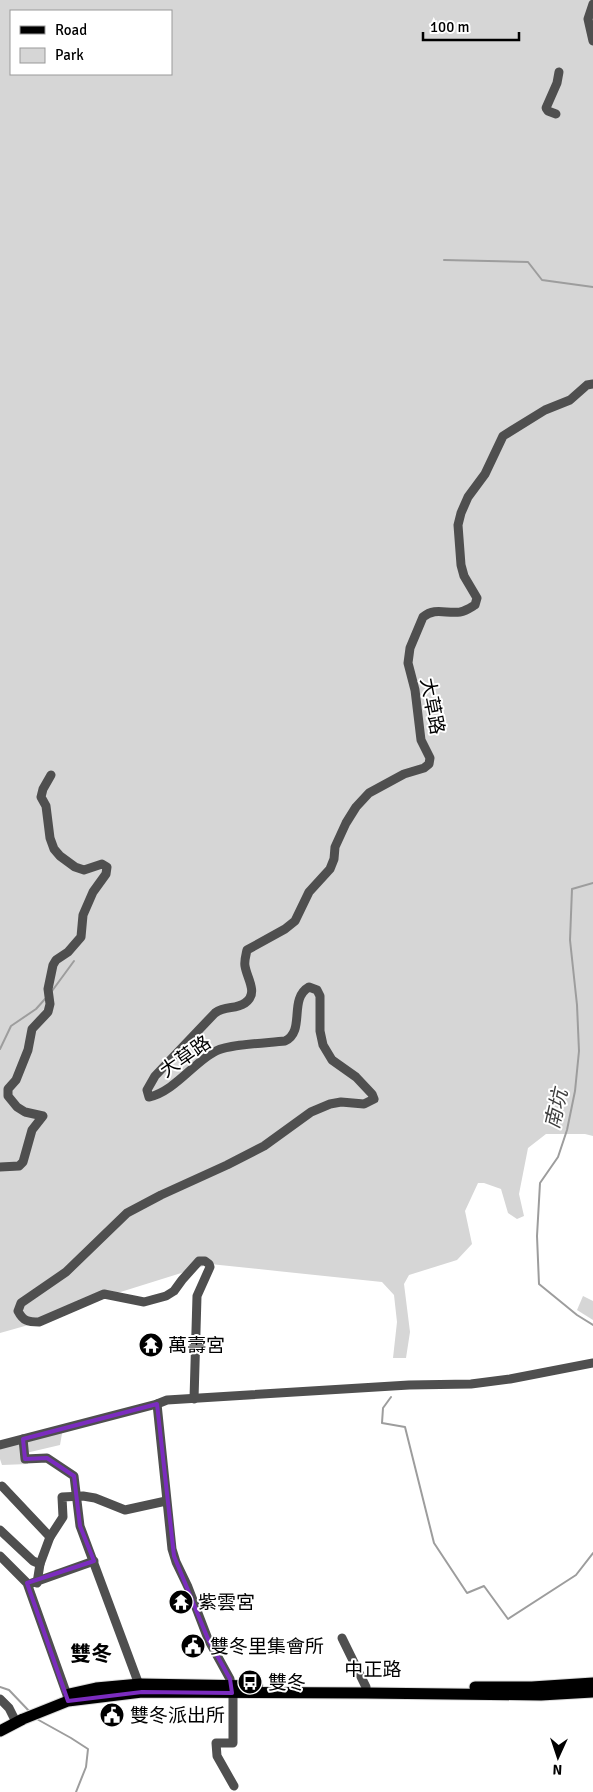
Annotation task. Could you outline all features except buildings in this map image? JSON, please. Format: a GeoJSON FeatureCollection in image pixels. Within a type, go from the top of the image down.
{"type":"FeatureCollection","features":[{"type":"Feature","properties":{"kind":"main road","name":"中正路"},"geometry":{"type":"LineString","coordinates":[[366,1690],[532,1687],[593,1683]]}},
{"type":"Feature","properties":{"kind":"main road","name":"中正路"},"geometry":{"type":"LineString","coordinates":[[18,1717],[96,1688],[366,1690],[540,1695],[593,1692]]}},
{"type":"Feature","properties":{"kind":"main road"},"geometry":{"type":"LineString","coordinates":[[0,1722],[18,1717]]}},
{"type":"Feature","properties":{"kind":"main road"},"geometry":{"type":"LineString","coordinates":[[0,1731],[18,1717]]}},
{"type":"Feature","properties":{"kind":"street"},"geometry":{"type":"LineString","coordinates":[[593,4],[588,19],[593,41]]}},
{"type":"Feature","properties":{"kind":"street"},"geometry":{"type":"LineString","coordinates":[[556,114],[548,111],[546,108],[557,83],[559,72]]}},
{"type":"Feature","properties":{"kind":"street","name":"大草路"},"geometry":{"type":"LineString","coordinates":[[194,1399],[197,1296],[210,1267],[210,1264],[205,1261],[199,1261],[174,1291],[166,1296],[144,1302],[104,1294],[39,1322],[29,1322],[22,1319],[18,1311],[21,1304],[66,1272],[126,1213],[264,1146],[310,1112],[341,1102],[364,1104],[374,1098],[356,1077],[332,1060],[323,1045],[320,1031],[320,996],[317,990],[309,987],[302,991],[298,1002],[295,1031],[291,1038],[285,1041],[228,1047],[215,1051],[155,1096],[149,1097],[147,1090],[155,1076],[215,1013],[222,1008],[242,1005],[249,1000],[252,994],[251,983],[245,966],[247,950],[285,929],[294,920],[309,892],[330,869],[334,859],[335,847],[356,807],[369,793],[404,774],[424,768],[429,764],[430,758],[421,740],[415,690],[408,663],[410,648],[423,617],[435,611],[458,612],[476,605],[477,598],[464,576],[461,565],[458,526],[461,513],[468,497],[485,474],[503,436],[545,410],[570,400],[587,385],[593,384]]}},
{"type":"Feature","properties":{"kind":"street"},"geometry":{"type":"LineString","coordinates":[[0,1167],[20,1166],[23,1162],[32,1130],[44,1116],[25,1112],[17,1107],[8,1096],[8,1090],[16,1080],[28,1050],[32,1029],[48,1012],[53,965],[81,937],[83,915],[93,892],[106,874],[107,867],[102,864],[84,870],[60,856],[54,849],[50,838],[46,806],[41,797],[51,775]]}},
{"type":"Feature","properties":{"kind":"street"},"geometry":{"type":"LineString","coordinates":[[0,1445],[167,1400],[409,1385],[471,1384],[510,1379],[593,1363]]}},
{"type":"Feature","properties":{"kind":"street"},"geometry":{"type":"LineString","coordinates":[[157,1404],[172,1549],[208,1639],[230,1679],[234,1743],[216,1743],[217,1756],[234,1786]]}},
{"type":"Feature","properties":{"kind":"street"},"geometry":{"type":"LineString","coordinates":[[23,1439],[25,1459],[46,1458],[74,1476],[80,1526],[141,1688]]}},
{"type":"Feature","properties":{"kind":"street"},"geometry":{"type":"LineString","coordinates":[[2,1486],[50,1537]]}},
{"type":"Feature","properties":{"kind":"street"},"geometry":{"type":"LineString","coordinates":[[37,1582],[40,1564],[50,1537],[63,1517],[62,1497],[83,1496],[95,1498],[125,1510],[166,1501]]}},
{"type":"Feature","properties":{"kind":"street"},"geometry":{"type":"LineString","coordinates":[[0,1530],[33,1561],[40,1564]]}},
{"type":"Feature","properties":{"kind":"street"},"geometry":{"type":"LineString","coordinates":[[0,1556],[27,1584],[67,1698]]}},
{"type":"Feature","properties":{"kind":"street"},"geometry":{"type":"LineString","coordinates":[[27,1584],[94,1560]]}},
{"type":"Feature","properties":{"kind":"street"},"geometry":{"type":"LineString","coordinates":[[342,1638],[366,1690]]}},
{"type":"Feature","properties":{"kind":"street"},"geometry":{"type":"LineString","coordinates":[[0,1699],[18,1717]]}},
{"type":"Feature","properties":{"kind":"highlighted area"},"geometry":{"type":"Polygon","coordinates":[[[157,1404],[174,1556],[208,1639],[230,1679],[232,1693],[142,1692],[68,1701],[27,1583],[94,1561],[80,1526],[74,1476],[47,1458],[25,1459],[23,1439],[157,1404]]]}},
{"type":"Feature","properties":{"kind":"green space"},"geometry":{"type":"Polygon","coordinates":[[[0,0],[593,0],[593,1136],[585,1134],[546,1134],[528,1148],[519,1194],[524,1216],[517,1219],[508,1213],[501,1189],[484,1183],[478,1183],[465,1211],[472,1244],[457,1260],[409,1275],[404,1284],[410,1332],[406,1358],[393,1358],[397,1322],[394,1295],[382,1282],[210,1264],[111,1295],[39,1322],[0,1333],[0,0]]]}},
{"type":"Feature","properties":{"kind":"green space"},"geometry":{"type":"Polygon","coordinates":[[[583,1296],[593,1301],[593,1320],[577,1310],[583,1296]]]}},
{"type":"Feature","properties":{"kind":"green space"},"geometry":{"type":"Polygon","coordinates":[[[63,1428],[60,1445],[26,1453],[28,1464],[2,1465],[0,1447],[63,1428]]]}},
{"type":"Feature","properties":{"kind":"waterway"},"geometry":{"type":"LineString","coordinates":[[444,260],[528,262],[542,280],[593,287]]}},
{"type":"Feature","properties":{"kind":"waterway","name":"南坑"},"geometry":{"type":"LineString","coordinates":[[593,883],[572,889],[570,940],[577,1005],[579,1051],[575,1091],[567,1130],[558,1157],[540,1183],[537,1236],[539,1284],[577,1315],[593,1325]]}},
{"type":"Feature","properties":{"kind":"waterway"},"geometry":{"type":"LineString","coordinates":[[52,991],[74,961]]}},
{"type":"Feature","properties":{"kind":"waterway"},"geometry":{"type":"LineString","coordinates":[[0,1049],[11,1026],[36,1009],[45,999]]}},
{"type":"Feature","properties":{"kind":"waterway"},"geometry":{"type":"LineString","coordinates":[[391,1397],[383,1408],[382,1423],[405,1427],[434,1543],[467,1593],[484,1586],[508,1619],[576,1575],[593,1553]]}},
{"type":"Feature","properties":{"kind":"waterway"},"geometry":{"type":"LineString","coordinates":[[0,1687],[9,1690],[30,1712]]}},
{"type":"Feature","properties":{"kind":"waterway"},"geometry":{"type":"LineString","coordinates":[[35,1718],[88,1749],[86,1767],[76,1792]]}},
{"type":"Feature","properties":{"kind":"place","name":"萬壽宮"},"geometry":{"type":"Point","coordinates":[151,1345]}},
{"type":"Feature","properties":{"kind":"place","name":"紫雲宮"},"geometry":{"type":"Point","coordinates":[181,1602]}},
{"type":"Feature","properties":{"kind":"place","name":"雙冬里集會所"},"geometry":{"type":"Point","coordinates":[193,1646]}},
{"type":"Feature","properties":{"kind":"place","name":"雙冬"},"geometry":{"type":"Point","coordinates":[250,1682]}},
{"type":"Feature","properties":{"kind":"place","name":"雙冬派出所"},"geometry":{"type":"Point","coordinates":[112,1715]}},
{"type":"Feature","properties":{"kind":"district","name":"雙冬"},"geometry":{"type":"Point","coordinates":[91,1654]}}]}
